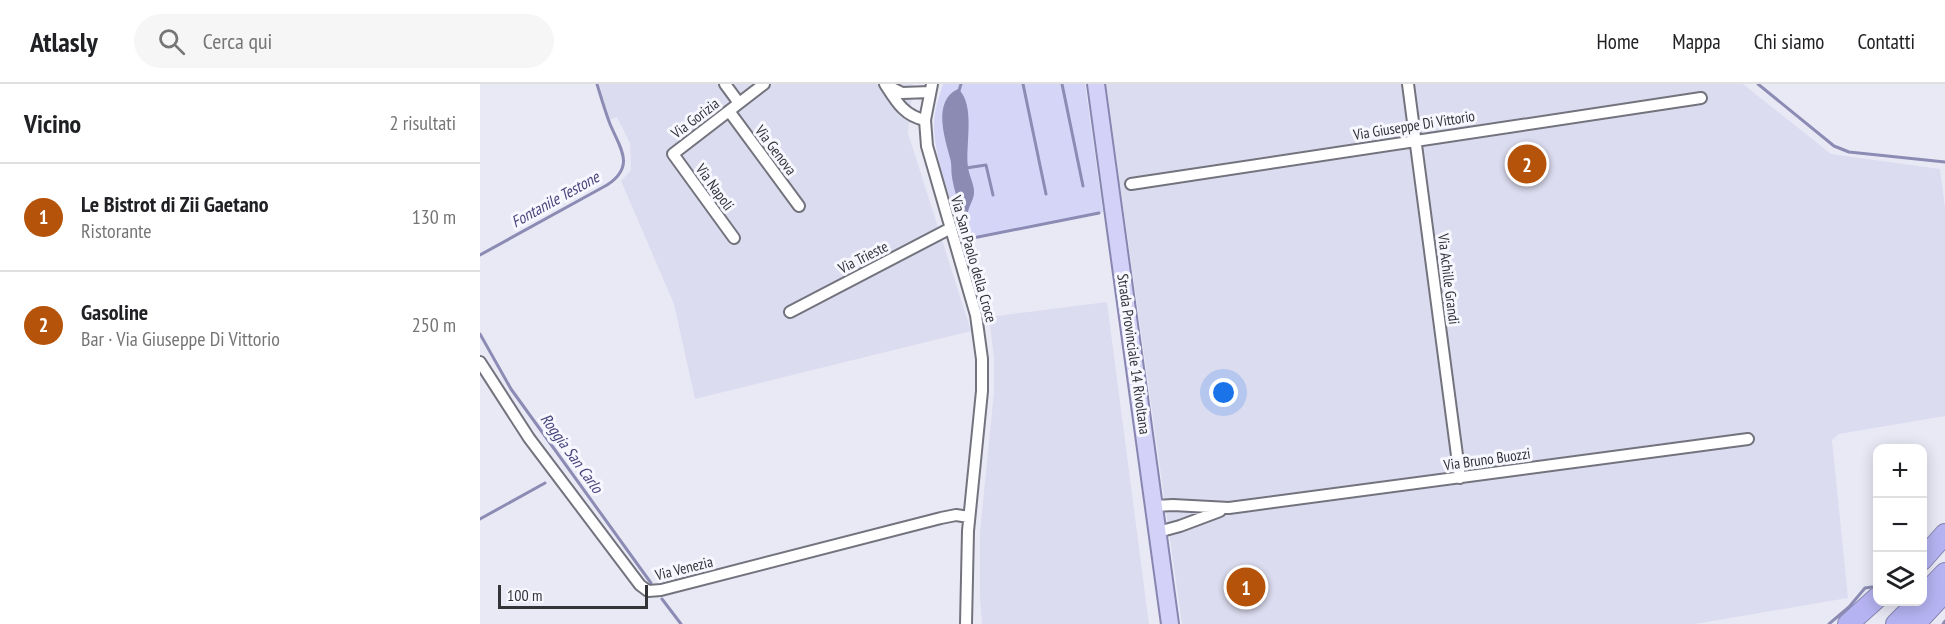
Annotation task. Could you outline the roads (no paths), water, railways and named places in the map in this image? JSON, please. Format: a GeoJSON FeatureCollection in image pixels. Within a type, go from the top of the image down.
{"type":"FeatureCollection","features":[{"type":"Feature","properties":{"kind":"highway"},"geometry":{"type":"LineString","coordinates":[[1927,544],[1945,524]]}},
{"type":"Feature","properties":{"kind":"highway"},"geometry":{"type":"LineString","coordinates":[[1927,555],[1945,534]]}},
{"type":"Feature","properties":{"kind":"highway"},"geometry":{"type":"LineString","coordinates":[[1927,593],[1945,573]]}},
{"type":"Feature","properties":{"kind":"highway"},"geometry":{"type":"LineString","coordinates":[[1915,624],[1945,592]]}},
{"type":"Feature","properties":{"kind":"highway"},"geometry":{"type":"LineString","coordinates":[[1848,624],[1873,602]]}},
{"type":"Feature","properties":{"kind":"highway"},"geometry":{"type":"LineString","coordinates":[[1860,624],[1879,606]]}},
{"type":"Feature","properties":{"kind":"highway"},"geometry":{"type":"LineString","coordinates":[[1896,624],[1914,606]]}},
{"type":"Feature","properties":{"kind":"main road","name":"Strada Provinciale 14 Rivoltana"},"geometry":{"type":"LineString","coordinates":[[1096,84],[1170,624]]}},
{"type":"Feature","properties":{"kind":"street"},"geometry":{"type":"LineString","coordinates":[[725,84],[739,103]]}},
{"type":"Feature","properties":{"kind":"street","name":"Via Gorizia"},"geometry":{"type":"LineString","coordinates":[[673,154],[764,84]]}},
{"type":"Feature","properties":{"kind":"street"},"geometry":{"type":"LineString","coordinates":[[925,120],[914,117],[903,110],[885,84],[902,93],[931,88]]}},
{"type":"Feature","properties":{"kind":"street","name":"Via Achille Grandi"},"geometry":{"type":"LineString","coordinates":[[1408,84],[1460,478]]}},
{"type":"Feature","properties":{"kind":"street","name":"Via San Paolo della Croce"},"geometry":{"type":"LineString","coordinates":[[931,88],[925,120],[929,154],[976,315],[982,359],[982,391],[969,517],[966,624]]}},
{"type":"Feature","properties":{"kind":"street","name":"Via Giuseppe Di Vittorio"},"geometry":{"type":"LineString","coordinates":[[1131,184],[1701,98]]}},
{"type":"Feature","properties":{"kind":"street","name":"Via Genova"},"geometry":{"type":"LineString","coordinates":[[729,111],[799,206]]}},
{"type":"Feature","properties":{"kind":"street","name":"Via Napoli"},"geometry":{"type":"LineString","coordinates":[[673,154],[734,238]]}},
{"type":"Feature","properties":{"kind":"street","name":"Via Trieste"},"geometry":{"type":"LineString","coordinates":[[790,312],[951,228]]}},
{"type":"Feature","properties":{"kind":"street","name":"Via Venezia"},"geometry":{"type":"LineString","coordinates":[[480,362],[528,438],[640,585],[648,591],[662,590],[914,524],[956,516],[969,517]]}},
{"type":"Feature","properties":{"kind":"street","name":"Via Bruno Buozzi"},"geometry":{"type":"LineString","coordinates":[[1155,506],[1229,508],[1748,439]]}},
{"type":"Feature","properties":{"kind":"street","name":"Via Bruno Buozzi"},"geometry":{"type":"LineString","coordinates":[[1158,532],[1229,508]]}},
{"type":"Feature","properties":{"kind":"waterway","name":"Fontanile Testone"},"geometry":{"type":"LineString","coordinates":[[480,255],[607,185],[621,171],[623,156],[597,84]]}},
{"type":"Feature","properties":{"kind":"waterway"},"geometry":{"type":"LineString","coordinates":[[958,94],[961,84]]}},
{"type":"Feature","properties":{"kind":"waterway"},"geometry":{"type":"LineString","coordinates":[[1023,84],[1046,194]]}},
{"type":"Feature","properties":{"kind":"waterway"},"geometry":{"type":"LineString","coordinates":[[1062,84],[1083,186]]}},
{"type":"Feature","properties":{"kind":"waterway"},"geometry":{"type":"LineString","coordinates":[[1758,84],[1834,146],[1849,152],[1945,162]]}},
{"type":"Feature","properties":{"kind":"waterway"},"geometry":{"type":"LineString","coordinates":[[966,168],[986,165],[993,195]]}},
{"type":"Feature","properties":{"kind":"waterway"},"geometry":{"type":"LineString","coordinates":[[963,240],[1099,213]]}},
{"type":"Feature","properties":{"kind":"waterway","name":"Roggia San Carlo"},"geometry":{"type":"LineString","coordinates":[[480,334],[511,389],[651,583]]}},
{"type":"Feature","properties":{"kind":"waterway"},"geometry":{"type":"LineString","coordinates":[[480,519],[545,483]]}},
{"type":"Feature","properties":{"kind":"waterway"},"geometry":{"type":"LineString","coordinates":[[1829,624],[1849,607],[1865,588],[1872,587]]}},
{"type":"Feature","properties":{"kind":"waterway","name":"Roggia San Carlo"},"geometry":{"type":"LineString","coordinates":[[662,599],[681,624]]}},
{"type":"Feature","properties":{"kind":"place","name":"Gasoline"},"geometry":{"type":"Point","coordinates":[1527,164]}},
{"type":"Feature","properties":{"kind":"place","name":"Le Bistrot di Zii Gaetano"},"geometry":{"type":"Point","coordinates":[1246,587]}}]}
